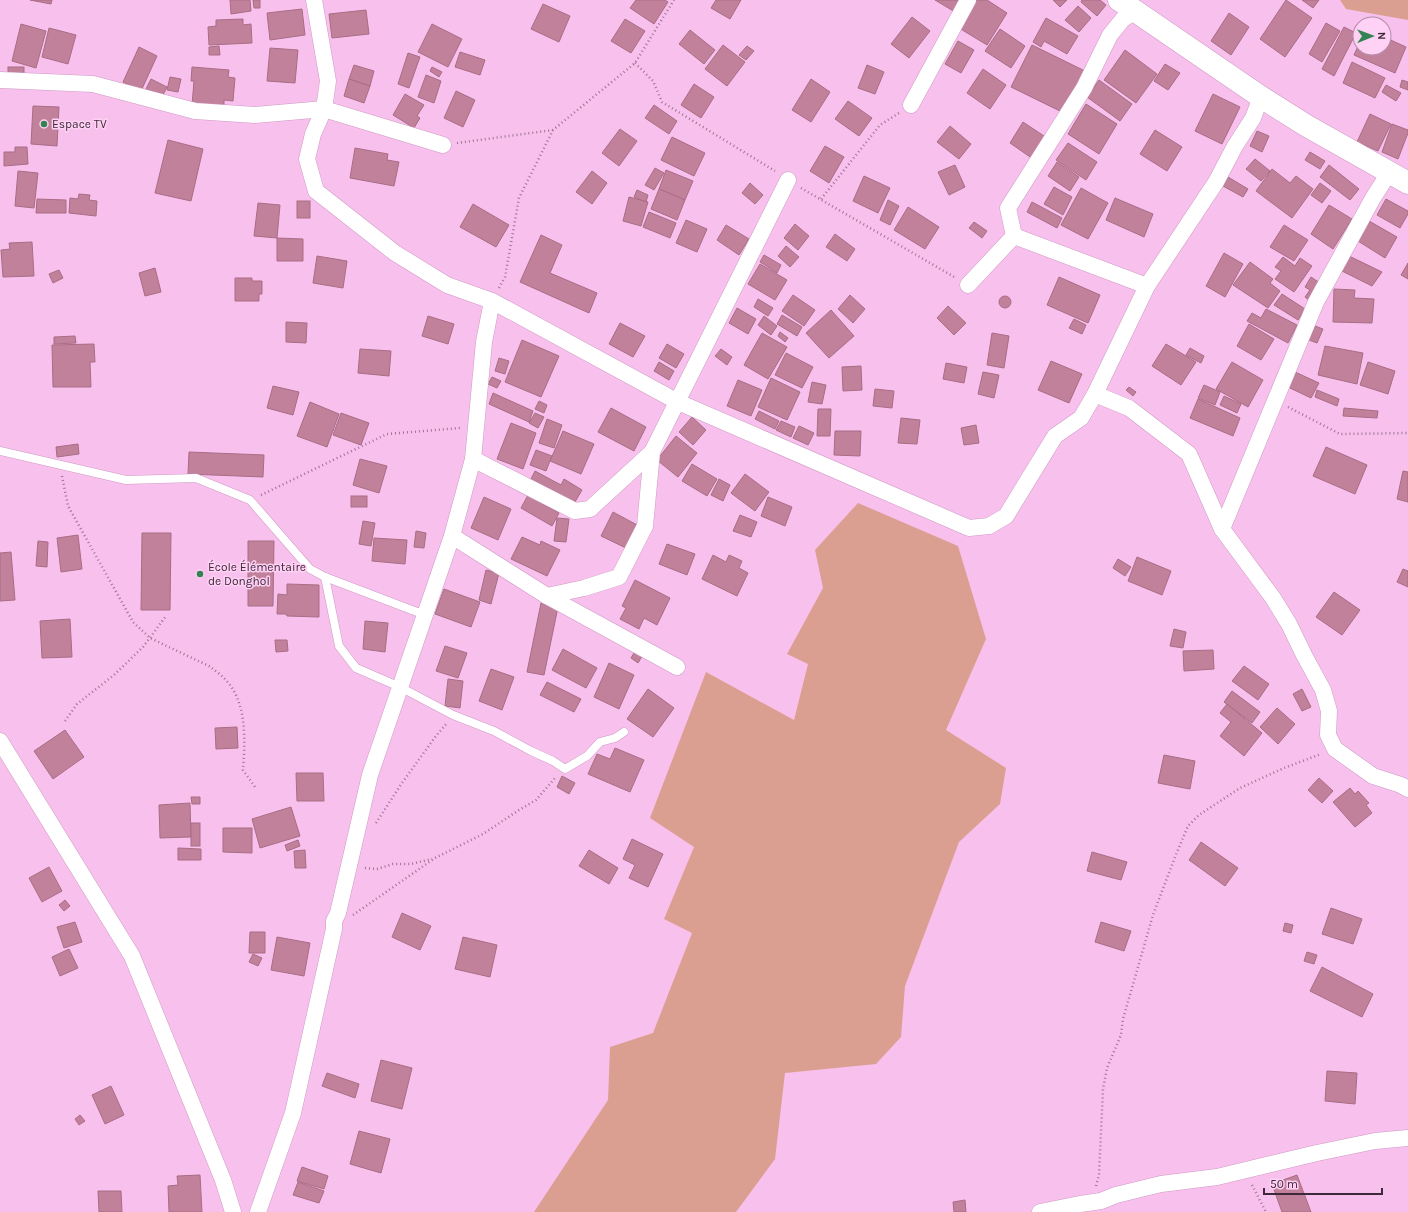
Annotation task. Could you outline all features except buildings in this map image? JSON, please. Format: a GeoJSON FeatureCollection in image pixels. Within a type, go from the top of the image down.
{"type":"FeatureCollection","features":[{"type":"Feature","properties":{"kind":"highway"},"geometry":{"type":"LineString","coordinates":[[1127,6],[1261,97],[1408,183]]}},
{"type":"Feature","properties":{"kind":"street"},"geometry":{"type":"LineString","coordinates":[[314,0],[328,80],[324,109],[313,134],[307,159],[316,191],[395,252],[447,285],[492,301],[678,402],[969,528],[989,526],[1006,516],[1056,436],[1081,418],[1147,286],[1216,182],[1235,146],[1253,118],[1261,97]]}},
{"type":"Feature","properties":{"kind":"street"},"geometry":{"type":"LineString","coordinates":[[911,105],[968,0]]}},
{"type":"Feature","properties":{"kind":"street"},"geometry":{"type":"LineString","coordinates":[[1014,236],[1008,208],[1084,88],[1110,35],[1122,19],[1127,6]]}},
{"type":"Feature","properties":{"kind":"street"},"geometry":{"type":"LineString","coordinates":[[0,80],[93,84],[195,111],[255,115],[324,109],[443,144]]}},
{"type":"Feature","properties":{"kind":"street"},"geometry":{"type":"LineString","coordinates":[[1222,529],[1316,302],[1373,198],[1389,173]]}},
{"type":"Feature","properties":{"kind":"street"},"geometry":{"type":"LineString","coordinates":[[473,459],[575,511],[590,509],[652,452],[788,180]]}},
{"type":"Feature","properties":{"kind":"street"},"geometry":{"type":"LineString","coordinates":[[968,285],[1014,236]]}},
{"type":"Feature","properties":{"kind":"street"},"geometry":{"type":"LineString","coordinates":[[1014,236],[1147,286]]}},
{"type":"Feature","properties":{"kind":"street"},"geometry":{"type":"LineString","coordinates":[[258,1212],[293,1113],[334,929],[334,921],[338,913],[370,775],[452,536],[473,459],[484,342],[492,301]]}},
{"type":"Feature","properties":{"kind":"street"},"geometry":{"type":"LineString","coordinates":[[1094,394],[1129,408],[1189,454],[1222,529],[1273,598],[1289,624],[1323,690],[1330,711],[1328,736],[1335,749],[1373,776],[1401,785],[1408,789]]}},
{"type":"Feature","properties":{"kind":"street"},"geometry":{"type":"LineString","coordinates":[[547,596],[584,588],[619,576],[645,526],[652,452]]}},
{"type":"Feature","properties":{"kind":"street"},"geometry":{"type":"LineString","coordinates":[[452,536],[547,596],[677,667]]}},
{"type":"Feature","properties":{"kind":"street"},"geometry":{"type":"LineString","coordinates":[[0,741],[132,956],[223,1180],[234,1212]]}},
{"type":"Feature","properties":{"kind":"street"},"geometry":{"type":"LineString","coordinates":[[1040,1212],[1093,1203],[1162,1184],[1217,1177],[1316,1153],[1375,1141],[1408,1138]]}},
{"type":"Feature","properties":{"kind":"lane"},"geometry":{"type":"LineString","coordinates":[[0,451],[126,480],[196,478],[250,500],[310,570],[425,615]]}},
{"type":"Feature","properties":{"kind":"lane"},"geometry":{"type":"LineString","coordinates":[[325,577],[339,646],[356,668],[400,687],[453,714],[494,731],[531,752],[553,761],[566,769],[587,756],[600,742],[615,738],[624,732]]}},
{"type":"Feature","properties":{"kind":"path"},"geometry":{"type":"LineString","coordinates":[[492,301],[505,277],[519,198],[553,130],[635,62],[674,0]]}},
{"type":"Feature","properties":{"kind":"path"},"geometry":{"type":"LineString","coordinates":[[821,199],[880,125],[911,105]]}},
{"type":"Feature","properties":{"kind":"path"},"geometry":{"type":"LineString","coordinates":[[443,144],[553,130]]}},
{"type":"Feature","properties":{"kind":"path"},"geometry":{"type":"LineString","coordinates":[[1275,400],[1340,434],[1408,433]]}},
{"type":"Feature","properties":{"kind":"path"},"geometry":{"type":"LineString","coordinates":[[250,500],[387,434],[476,427]]}},
{"type":"Feature","properties":{"kind":"path"},"geometry":{"type":"LineString","coordinates":[[60,465],[68,506],[133,622],[150,638],[209,666],[229,684],[236,695],[243,722],[243,770],[255,787]]}},
{"type":"Feature","properties":{"kind":"path"},"geometry":{"type":"LineString","coordinates":[[65,721],[77,704],[114,675],[143,647],[166,616]]}},
{"type":"Feature","properties":{"kind":"path"},"geometry":{"type":"LineString","coordinates":[[374,825],[423,754],[453,714]]}},
{"type":"Feature","properties":{"kind":"path"},"geometry":{"type":"LineString","coordinates":[[1093,1203],[1099,1175],[1103,1089],[1107,1068],[1121,1035],[1123,1019],[1153,915],[1188,826],[1198,815],[1240,788],[1284,768],[1335,749]]}},
{"type":"Feature","properties":{"kind":"path"},"geometry":{"type":"LineString","coordinates":[[334,929],[435,858],[483,834],[518,810],[536,800],[552,780],[566,769]]}},
{"type":"Feature","properties":{"kind":"path"},"geometry":{"type":"LineString","coordinates":[[348,868],[377,868],[393,864],[410,864],[435,858]]}},
{"type":"Feature","properties":{"kind":"shaded area"},"geometry":{"type":"Polygon","coordinates":[[[1340,0],[1408,0],[1408,20],[1392,16],[1346,9],[1340,0]]]}},
{"type":"Feature","properties":{"kind":"shaded area"},"geometry":{"type":"Polygon","coordinates":[[[858,503],[958,546],[986,639],[946,730],[1006,768],[1000,804],[959,842],[905,986],[901,1037],[876,1064],[785,1073],[775,1159],[736,1212],[534,1212],[608,1100],[610,1047],[653,1033],[692,933],[664,919],[694,847],[650,818],[706,672],[794,720],[808,664],[787,654],[823,588],[815,550],[858,503]]]}},
{"type":"Feature","properties":{"kind":"place","name":"Espace TV"},"geometry":{"type":"Point","coordinates":[44,124]}},
{"type":"Feature","properties":{"kind":"place","name":"École Élémentaire de Donghol"},"geometry":{"type":"Point","coordinates":[200,574]}}]}
